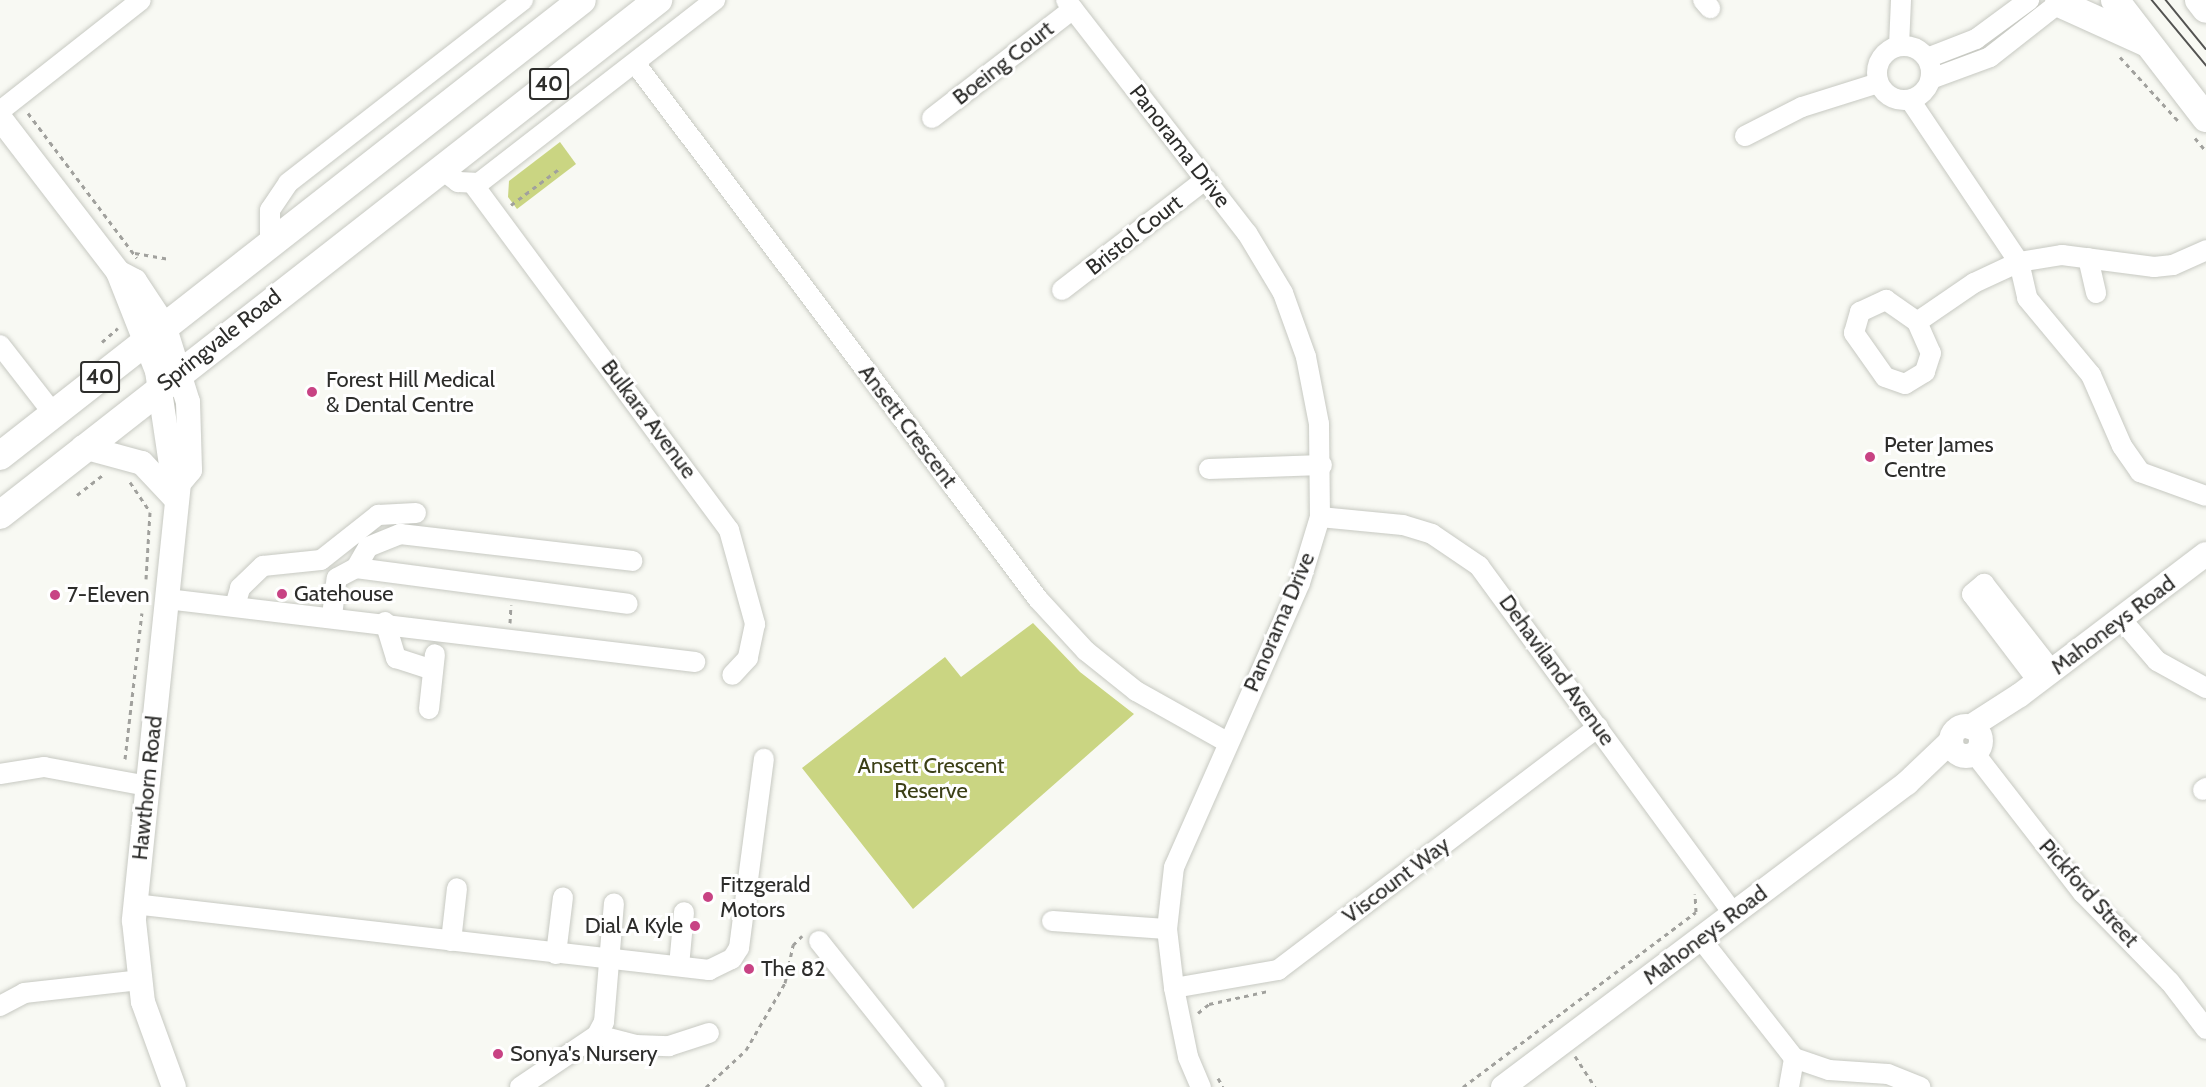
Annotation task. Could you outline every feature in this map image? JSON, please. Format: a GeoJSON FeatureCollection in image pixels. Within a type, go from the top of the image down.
{"type":"FeatureCollection","features":[{"type":"Feature","properties":{"kind":"highway","name":"Springvale Road"},"geometry":{"type":"LineString","coordinates":[[0,456],[155,332],[582,0]]}},
{"type":"Feature","properties":{"kind":"highway","name":"Springvale Road"},"geometry":{"type":"LineString","coordinates":[[0,515],[170,377],[658,0]]}},
{"type":"Feature","properties":{"kind":"highway"},"geometry":{"type":"LineString","coordinates":[[2115,0],[2149,44],[2193,126]]}},
{"type":"Feature","properties":{"kind":"highway"},"geometry":{"type":"LineString","coordinates":[[2199,0],[2206,9]]}},
{"type":"Feature","properties":{"kind":"highway"},"geometry":{"type":"LineString","coordinates":[[2061,1],[2149,44]]}},
{"type":"Feature","properties":{"kind":"main road","name":"Hawthorn Road"},"geometry":{"type":"LineString","coordinates":[[0,118],[118,272],[120,290],[155,332],[170,377],[188,402],[190,470],[178,492],[134,904],[139,980],[150,1029],[174,1087]]}},
{"type":"Feature","properties":{"kind":"main road"},"geometry":{"type":"LineString","coordinates":[[83,447],[142,463],[178,492]]}},
{"type":"Feature","properties":{"kind":"main road","name":"Mahoneys Road"},"geometry":{"type":"LineString","coordinates":[[1503,1087],[1907,783],[1968,744],[2037,682],[2206,554]]}},
{"type":"Feature","properties":{"kind":"street"},"geometry":{"type":"LineString","coordinates":[[0,111],[141,0]]}},
{"type":"Feature","properties":{"kind":"street"},"geometry":{"type":"LineString","coordinates":[[270,242],[270,210],[288,183],[523,0]]}},
{"type":"Feature","properties":{"kind":"street"},"geometry":{"type":"LineString","coordinates":[[440,168],[458,182],[473,184],[716,0]]}},
{"type":"Feature","properties":{"kind":"street"},"geometry":{"type":"LineString","coordinates":[[1899,46],[1901,0]]}},
{"type":"Feature","properties":{"kind":"street"},"geometry":{"type":"LineString","coordinates":[[1927,58],[1976,39],[2029,0]]}},
{"type":"Feature","properties":{"kind":"street"},"geometry":{"type":"LineString","coordinates":[[1878,83],[1894,99],[1921,91],[1990,57],[2061,1]]}},
{"type":"Feature","properties":{"kind":"street","name":"Boeing Court"},"geometry":{"type":"LineString","coordinates":[[932,118],[1070,4]]}},
{"type":"Feature","properties":{"kind":"street","name":"Panorama Drive"},"geometry":{"type":"LineString","coordinates":[[1070,4],[1206,179],[1283,292],[1306,357],[1322,465],[1320,517],[1300,583],[1227,742],[1174,867],[1167,929],[1174,988],[1188,1058],[1201,1087]]}},
{"type":"Feature","properties":{"kind":"street"},"geometry":{"type":"LineString","coordinates":[[1878,83],[1882,57],[1899,46],[1912,47],[1927,58]]}},
{"type":"Feature","properties":{"kind":"street"},"geometry":{"type":"LineString","coordinates":[[1927,58],[1921,91],[1944,134],[1940,139],[2019,262],[2026,298],[2091,375],[2122,446],[2140,472],[2206,496]]}},
{"type":"Feature","properties":{"kind":"street","name":"Ansett Crescent"},"geometry":{"type":"LineString","coordinates":[[635,63],[1038,599],[1086,651],[1136,691],[1227,742]]}},
{"type":"Feature","properties":{"kind":"street"},"geometry":{"type":"LineString","coordinates":[[1744,136],[1802,107],[1878,83]]}},
{"type":"Feature","properties":{"kind":"street","name":"Bristol Court"},"geometry":{"type":"LineString","coordinates":[[1062,290],[1206,179]]}},
{"type":"Feature","properties":{"kind":"street","name":"Bulkara Avenue"},"geometry":{"type":"LineString","coordinates":[[473,184],[729,530],[755,624],[748,658],[732,675]]}},
{"type":"Feature","properties":{"kind":"street"},"geometry":{"type":"LineString","coordinates":[[1917,322],[1974,283],[2019,262],[2062,255],[2154,267],[2173,265],[2206,250]]}},
{"type":"Feature","properties":{"kind":"street"},"geometry":{"type":"LineString","coordinates":[[2088,258],[2096,293]]}},
{"type":"Feature","properties":{"kind":"street"},"geometry":{"type":"LineString","coordinates":[[1886,300],[1917,322],[1928,342],[1930,364],[1916,379],[1896,384],[1868,354],[1853,325],[1868,304],[1886,300]]}},
{"type":"Feature","properties":{"kind":"street"},"geometry":{"type":"LineString","coordinates":[[0,345],[53,413]]}},
{"type":"Feature","properties":{"kind":"street"},"geometry":{"type":"LineString","coordinates":[[1209,469],[1322,465]]}},
{"type":"Feature","properties":{"kind":"street"},"geometry":{"type":"LineString","coordinates":[[234,606],[240,588],[263,566],[321,560],[378,515],[416,513]]}},
{"type":"Feature","properties":{"kind":"street","name":"Dehaviland Avenue"},"geometry":{"type":"LineString","coordinates":[[1320,517],[1403,525],[1458,548],[1497,586],[1733,913]]}},
{"type":"Feature","properties":{"kind":"street"},"geometry":{"type":"LineString","coordinates":[[332,616],[338,578],[356,568],[369,547],[400,534],[632,561]]}},
{"type":"Feature","properties":{"kind":"street"},"geometry":{"type":"LineString","coordinates":[[356,568],[628,604]]}},
{"type":"Feature","properties":{"kind":"street"},"geometry":{"type":"LineString","coordinates":[[167,599],[386,622],[695,662]]}},
{"type":"Feature","properties":{"kind":"street"},"geometry":{"type":"LineString","coordinates":[[2121,619],[2157,661],[2206,688]]}},
{"type":"Feature","properties":{"kind":"street"},"geometry":{"type":"LineString","coordinates":[[386,622],[396,658],[434,662],[429,709]]}},
{"type":"Feature","properties":{"kind":"street","name":"Viscount Way"},"geometry":{"type":"LineString","coordinates":[[1174,988],[1278,970],[1598,727]]}},
{"type":"Feature","properties":{"kind":"street","name":"Pickford Street"},"geometry":{"type":"LineString","coordinates":[[1968,744],[2084,893],[2170,982],[2206,1029]]}},
{"type":"Feature","properties":{"kind":"street"},"geometry":{"type":"LineString","coordinates":[[134,904],[606,960],[709,970],[732,959],[739,948],[764,759]]}},
{"type":"Feature","properties":{"kind":"street"},"geometry":{"type":"LineString","coordinates":[[0,774],[44,767],[148,786]]}},
{"type":"Feature","properties":{"kind":"street"},"geometry":{"type":"LineString","coordinates":[[452,941],[457,888]]}},
{"type":"Feature","properties":{"kind":"street"},"geometry":{"type":"LineString","coordinates":[[556,954],[563,897]]}},
{"type":"Feature","properties":{"kind":"street"},"geometry":{"type":"LineString","coordinates":[[520,1087],[597,1035],[604,1022],[606,960],[614,903]]}},
{"type":"Feature","properties":{"kind":"street"},"geometry":{"type":"LineString","coordinates":[[679,966],[684,912]]}},
{"type":"Feature","properties":{"kind":"street"},"geometry":{"type":"LineString","coordinates":[[1052,921],[1167,929]]}},
{"type":"Feature","properties":{"kind":"street"},"geometry":{"type":"LineString","coordinates":[[1700,938],[1794,1058],[1829,1070],[1888,1074],[1920,1087]]}},
{"type":"Feature","properties":{"kind":"street"},"geometry":{"type":"LineString","coordinates":[[819,941],[935,1087]]}},
{"type":"Feature","properties":{"kind":"street"},"geometry":{"type":"LineString","coordinates":[[0,1006],[24,993],[139,980]]}},
{"type":"Feature","properties":{"kind":"street"},"geometry":{"type":"LineString","coordinates":[[597,1035],[636,1046],[669,1046],[709,1033]]}},
{"type":"Feature","properties":{"kind":"street"},"geometry":{"type":"LineString","coordinates":[[1789,1087],[1794,1058]]}},
{"type":"Feature","properties":{"kind":"path"},"geometry":{"type":"LineString","coordinates":[[2114,51],[2193,126],[2206,151]]}},
{"type":"Feature","properties":{"kind":"path"},"geometry":{"type":"LineString","coordinates":[[28,113],[139,261]]}},
{"type":"Feature","properties":{"kind":"path"},"geometry":{"type":"LineString","coordinates":[[511,205],[559,168]]}},
{"type":"Feature","properties":{"kind":"path"},"geometry":{"type":"LineString","coordinates":[[133,253],[169,259]]}},
{"type":"Feature","properties":{"kind":"path"},"geometry":{"type":"LineString","coordinates":[[102,342],[118,328]]}},
{"type":"Feature","properties":{"kind":"path"},"geometry":{"type":"LineString","coordinates":[[77,495],[111,469]]}},
{"type":"Feature","properties":{"kind":"path"},"geometry":{"type":"LineString","coordinates":[[122,473],[150,512],[146,579]]}},
{"type":"Feature","properties":{"kind":"path"},"geometry":{"type":"LineString","coordinates":[[508,638],[513,589]]}},
{"type":"Feature","properties":{"kind":"path"},"geometry":{"type":"LineString","coordinates":[[124,759],[142,613]]}},
{"type":"Feature","properties":{"kind":"path"},"geometry":{"type":"LineString","coordinates":[[1463,1087],[1696,912],[1698,900],[1692,888]]}},
{"type":"Feature","properties":{"kind":"path"},"geometry":{"type":"LineString","coordinates":[[706,1087],[746,1050],[785,983],[797,939],[811,935],[819,941]]}},
{"type":"Feature","properties":{"kind":"path"},"geometry":{"type":"LineString","coordinates":[[1564,1041],[1594,1087]]}},
{"type":"Feature","properties":{"kind":"green space"},"geometry":{"type":"Polygon","coordinates":[[[560,142],[576,164],[517,209],[508,197],[509,181],[560,142]]]}},
{"type":"Feature","properties":{"kind":"green space","name":"Ansett Crescent Reserve"},"geometry":{"type":"Polygon","coordinates":[[[1033,623],[1080,672],[1134,714],[913,909],[802,768],[945,657],[961,677],[1033,623]]]}},
{"type":"Feature","properties":{"kind":"tram line"},"geometry":{"type":"LineString","coordinates":[[2152,0],[2206,65]]}},
{"type":"Feature","properties":{"kind":"tram line"},"geometry":{"type":"LineString","coordinates":[[2166,0],[2206,49]]}},
{"type":"Feature","properties":{"kind":"place","name":"Forest Hill Medical & Dental Centre"},"geometry":{"type":"Point","coordinates":[312,392]}},
{"type":"Feature","properties":{"kind":"place","name":"Peter James Centre"},"geometry":{"type":"Point","coordinates":[1870,457]}},
{"type":"Feature","properties":{"kind":"place","name":"Gatehouse"},"geometry":{"type":"Point","coordinates":[282,594]}},
{"type":"Feature","properties":{"kind":"place","name":"7-Eleven"},"geometry":{"type":"Point","coordinates":[55,595]}},
{"type":"Feature","properties":{"kind":"place","name":"Fitzgerald Motors"},"geometry":{"type":"Point","coordinates":[708,897]}},
{"type":"Feature","properties":{"kind":"place","name":"Dial A Kyle"},"geometry":{"type":"Point","coordinates":[695,926]}},
{"type":"Feature","properties":{"kind":"place","name":"The 82"},"geometry":{"type":"Point","coordinates":[749,969]}},
{"type":"Feature","properties":{"kind":"place","name":"Sonya's Nursery"},"geometry":{"type":"Point","coordinates":[498,1054]}}]}
